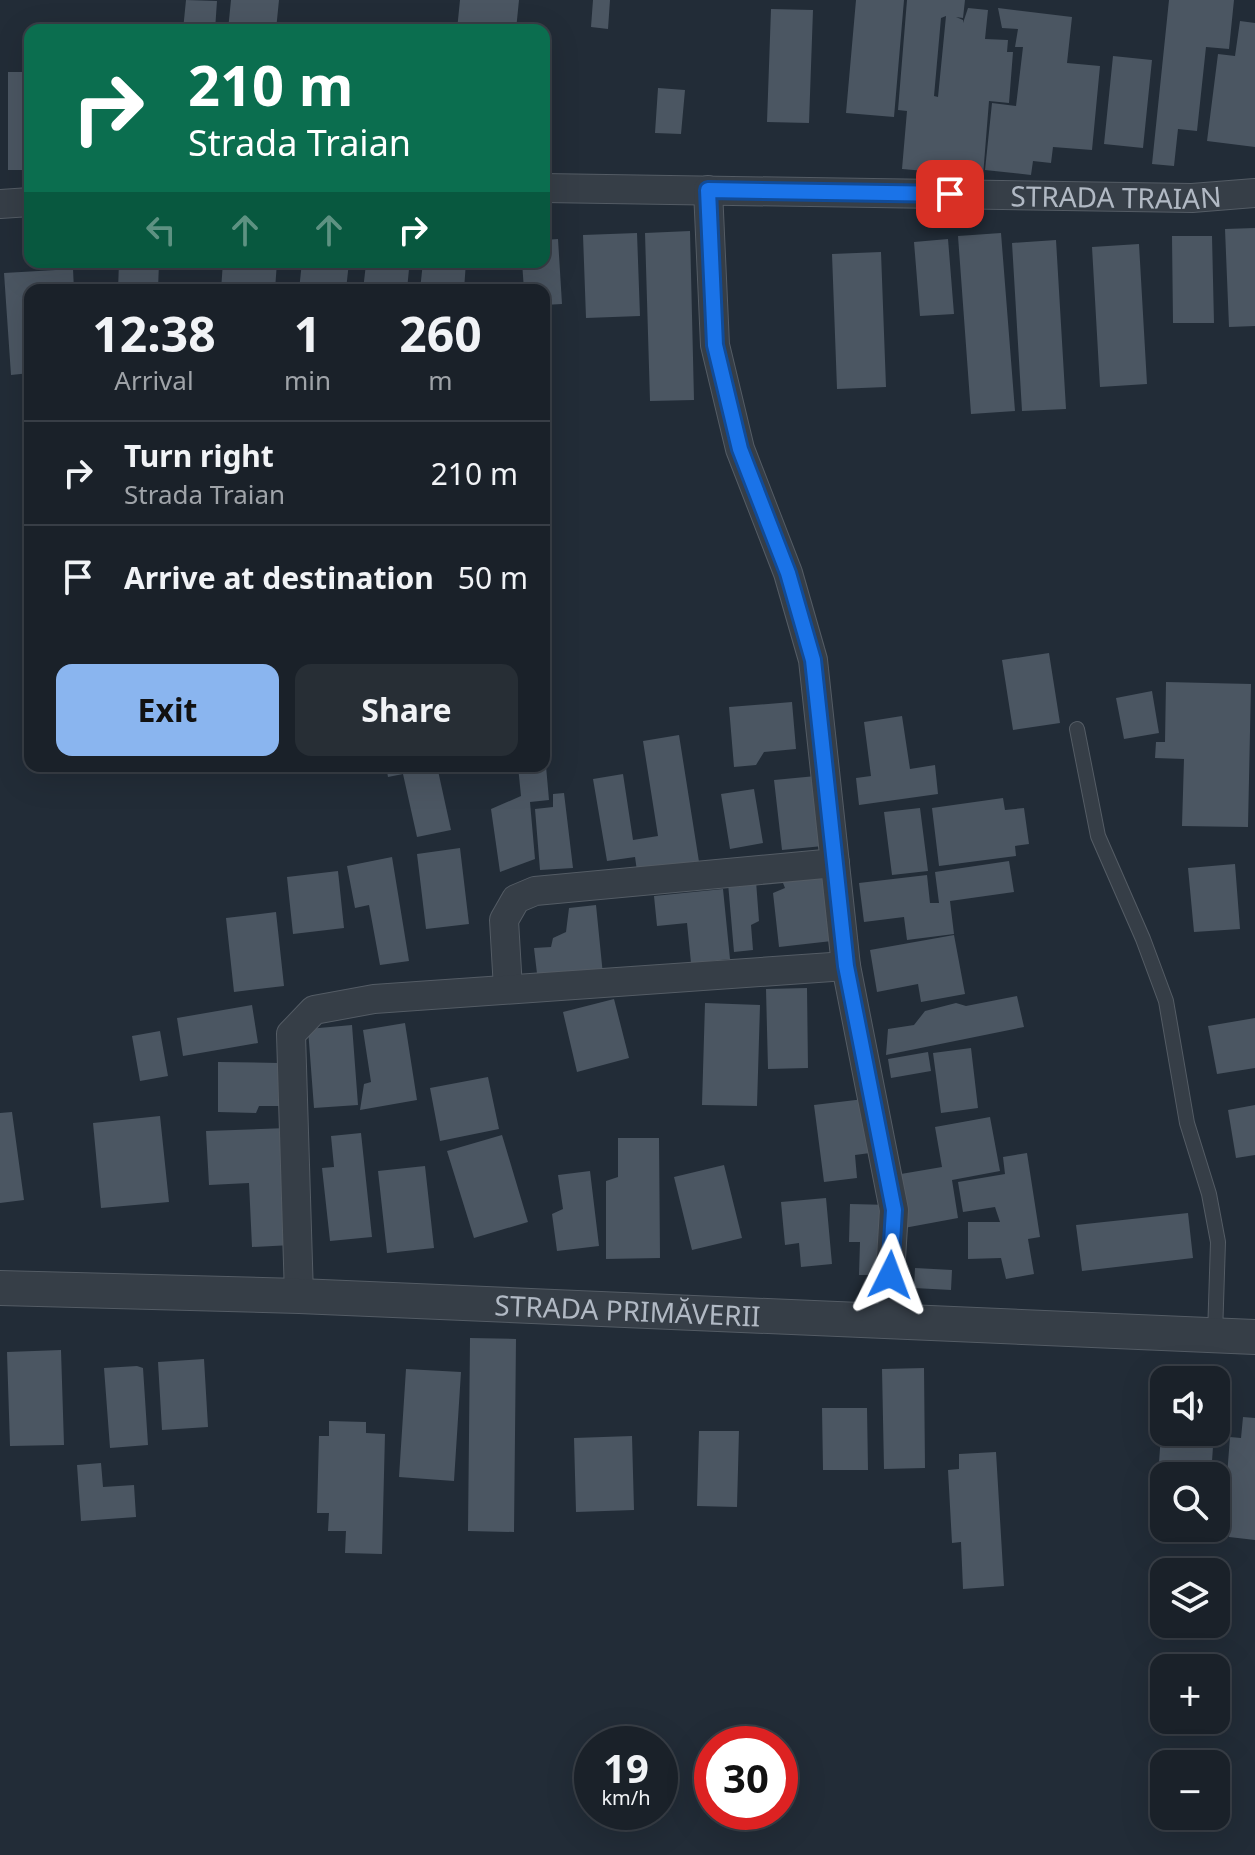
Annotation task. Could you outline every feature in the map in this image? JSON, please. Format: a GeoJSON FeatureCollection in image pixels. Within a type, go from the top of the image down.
{"type":"FeatureCollection","features":[{"type":"Feature","properties":{"kind":"street","name":"STRADA TRAIAN"},"geometry":{"type":"LineString","coordinates":[[550,188],[1192,198],[1255,193]]}},
{"type":"Feature","properties":{"kind":"street"},"geometry":{"type":"LineString","coordinates":[[708,190],[715,345],[740,449],[788,573],[813,660],[846,966],[894,1210],[890,1275],[894,1322]]}},
{"type":"Feature","properties":{"kind":"street"},"geometry":{"type":"LineString","coordinates":[[0,204],[24,202]]}},
{"type":"Feature","properties":{"kind":"street"},"geometry":{"type":"LineString","coordinates":[[508,989],[504,920],[516,899],[535,891],[835,863]]}},
{"type":"Feature","properties":{"kind":"street"},"geometry":{"type":"LineString","coordinates":[[299,1296],[291,1034],[314,1010],[374,999],[846,966]]}},
{"type":"Feature","properties":{"kind":"street","name":"STRADA PRIMĂVERII"},"geometry":{"type":"LineString","coordinates":[[0,1288],[299,1296],[1255,1337]]}},
{"type":"Feature","properties":{"kind":"lane"},"geometry":{"type":"LineString","coordinates":[[1077,729],[1098,836],[1166,1001],[1187,1123],[1209,1194],[1218,1242],[1215,1336]]}},
{"type":"Feature","properties":{"kind":"building"},"geometry":{"type":"Polygon","coordinates":[[[186,0],[217,1],[215,24],[184,24],[186,0]]]}},
{"type":"Feature","properties":{"kind":"building"},"geometry":{"type":"Polygon","coordinates":[[[231,0],[279,0],[277,24],[229,24],[231,0]]]}},
{"type":"Feature","properties":{"kind":"building"},"geometry":{"type":"Polygon","coordinates":[[[460,0],[519,0],[517,24],[458,24],[460,0]]]}},
{"type":"Feature","properties":{"kind":"building"},"geometry":{"type":"Polygon","coordinates":[[[593,0],[610,0],[608,29],[591,27],[593,0]]]}},
{"type":"Feature","properties":{"kind":"building"},"geometry":{"type":"Polygon","coordinates":[[[856,0],[904,0],[894,117],[846,113],[856,0]]]}},
{"type":"Feature","properties":{"kind":"building"},"geometry":{"type":"Polygon","coordinates":[[[907,0],[965,0],[963,18],[956,17],[963,23],[968,8],[988,10],[985,39],[1008,40],[1007,52],[1013,52],[1009,103],[989,101],[983,176],[902,169],[907,111],[898,110],[907,0]],[[946,16],[941,18],[934,96],[938,97],[946,16]]]}},
{"type":"Feature","properties":{"kind":"building"},"geometry":{"type":"Polygon","coordinates":[[[1169,0],[1234,0],[1229,49],[1206,47],[1197,131],[1178,129],[1174,166],[1152,164],[1169,0]]]}},
{"type":"Feature","properties":{"kind":"building"},"geometry":{"type":"Polygon","coordinates":[[[998,8],[1072,17],[1067,63],[1100,66],[1092,150],[1053,147],[1051,163],[1033,161],[1031,175],[985,170],[992,103],[1016,106],[1023,47],[1015,47],[1018,29],[1002,28],[998,8]]]}},
{"type":"Feature","properties":{"kind":"building"},"geometry":{"type":"Polygon","coordinates":[[[771,9],[813,10],[809,123],[767,122],[771,9]]]}},
{"type":"Feature","properties":{"kind":"building"},"geometry":{"type":"Polygon","coordinates":[[[1240,21],[1255,23],[1255,147],[1207,141],[1218,54],[1235,56],[1240,21]]]}},
{"type":"Feature","properties":{"kind":"building"},"geometry":{"type":"Polygon","coordinates":[[[1113,56],[1152,60],[1143,148],[1104,144],[1113,56]]]}},
{"type":"Feature","properties":{"kind":"building"},"geometry":{"type":"Polygon","coordinates":[[[8,72],[24,72],[24,170],[8,170],[8,72]]]}},
{"type":"Feature","properties":{"kind":"building"},"geometry":{"type":"Polygon","coordinates":[[[658,88],[685,90],[681,134],[655,133],[658,88]]]}},
{"type":"Feature","properties":{"kind":"building"},"geometry":{"type":"Polygon","coordinates":[[[1255,228],[1255,326],[1229,327],[1225,229],[1255,228]]]}},
{"type":"Feature","properties":{"kind":"building"},"geometry":{"type":"Polygon","coordinates":[[[690,231],[694,400],[650,401],[645,233],[690,231]]]}},
{"type":"Feature","properties":{"kind":"building"},"geometry":{"type":"Polygon","coordinates":[[[637,233],[640,316],[586,318],[583,235],[637,233]]]}},
{"type":"Feature","properties":{"kind":"building"},"geometry":{"type":"Polygon","coordinates":[[[1001,233],[1015,411],[971,414],[958,236],[1001,233]]]}},
{"type":"Feature","properties":{"kind":"building"},"geometry":{"type":"Polygon","coordinates":[[[1172,236],[1212,236],[1214,323],[1173,323],[1172,236]]]}},
{"type":"Feature","properties":{"kind":"building"},"geometry":{"type":"Polygon","coordinates":[[[558,239],[562,304],[550,305],[550,284],[524,284],[522,268],[550,268],[550,240],[558,239]]]}},
{"type":"Feature","properties":{"kind":"building"},"geometry":{"type":"Polygon","coordinates":[[[948,239],[954,314],[920,316],[914,242],[948,239]]]}},
{"type":"Feature","properties":{"kind":"building"},"geometry":{"type":"Polygon","coordinates":[[[1056,240],[1066,409],[1022,411],[1012,243],[1056,240]]]}},
{"type":"Feature","properties":{"kind":"building"},"geometry":{"type":"Polygon","coordinates":[[[1139,244],[1147,384],[1100,387],[1092,247],[1139,244]]]}},
{"type":"Feature","properties":{"kind":"building"},"geometry":{"type":"Polygon","coordinates":[[[881,252],[886,387],[837,389],[832,254],[881,252]]]}},
{"type":"Feature","properties":{"kind":"building"},"geometry":{"type":"Polygon","coordinates":[[[119,268],[159,268],[158,284],[118,284],[119,268]]]}},
{"type":"Feature","properties":{"kind":"building"},"geometry":{"type":"Polygon","coordinates":[[[223,268],[277,268],[275,284],[221,284],[223,268]]]}},
{"type":"Feature","properties":{"kind":"building"},"geometry":{"type":"Polygon","coordinates":[[[301,268],[348,268],[347,284],[300,284],[301,268]]]}},
{"type":"Feature","properties":{"kind":"building"},"geometry":{"type":"Polygon","coordinates":[[[366,268],[409,269],[408,284],[364,284],[366,268]]]}},
{"type":"Feature","properties":{"kind":"building"},"geometry":{"type":"Polygon","coordinates":[[[422,268],[466,268],[464,284],[421,284],[422,268]]]}},
{"type":"Feature","properties":{"kind":"building"},"geometry":{"type":"Polygon","coordinates":[[[73,269],[74,284],[24,284],[24,374],[11,375],[4,273],[73,269]]]}},
{"type":"Feature","properties":{"kind":"building"},"geometry":{"type":"Polygon","coordinates":[[[1049,653],[1060,723],[1013,730],[1002,660],[1049,653]]]}},
{"type":"Feature","properties":{"kind":"building"},"geometry":{"type":"Polygon","coordinates":[[[1166,682],[1251,684],[1248,827],[1182,826],[1184,759],[1155,758],[1156,742],[1165,742],[1166,682]]]}},
{"type":"Feature","properties":{"kind":"building"},"geometry":{"type":"Polygon","coordinates":[[[1152,691],[1159,733],[1124,739],[1116,698],[1152,691]]]}},
{"type":"Feature","properties":{"kind":"building"},"geometry":{"type":"Polygon","coordinates":[[[792,702],[796,749],[764,752],[756,765],[734,767],[729,707],[792,702]]]}},
{"type":"Feature","properties":{"kind":"building"},"geometry":{"type":"Polygon","coordinates":[[[902,716],[910,769],[935,765],[938,794],[859,805],[856,778],[871,776],[864,722],[902,716]]]}},
{"type":"Feature","properties":{"kind":"building"},"geometry":{"type":"Polygon","coordinates":[[[679,735],[700,868],[638,878],[635,857],[607,861],[593,779],[623,774],[633,840],[658,836],[643,741],[679,735]]]}},
{"type":"Feature","properties":{"kind":"building"},"geometry":{"type":"Polygon","coordinates":[[[387,772],[438,772],[451,830],[417,837],[403,774],[388,777],[387,772]]]}},
{"type":"Feature","properties":{"kind":"building"},"geometry":{"type":"Polygon","coordinates":[[[519,772],[547,772],[549,800],[530,802],[535,859],[500,872],[491,809],[521,796],[519,772]]]}},
{"type":"Feature","properties":{"kind":"building"},"geometry":{"type":"Polygon","coordinates":[[[816,776],[823,846],[782,850],[774,780],[816,776]]]}},
{"type":"Feature","properties":{"kind":"building"},"geometry":{"type":"Polygon","coordinates":[[[754,789],[763,843],[730,849],[721,794],[754,789]]]}},
{"type":"Feature","properties":{"kind":"building"},"geometry":{"type":"Polygon","coordinates":[[[564,793],[573,868],[540,870],[535,809],[553,807],[553,794],[564,793]]]}},
{"type":"Feature","properties":{"kind":"building"},"geometry":{"type":"Polygon","coordinates":[[[1003,798],[1005,810],[1024,808],[1029,844],[1015,846],[1016,856],[939,866],[932,808],[1003,798]]]}},
{"type":"Feature","properties":{"kind":"building"},"geometry":{"type":"Polygon","coordinates":[[[920,808],[928,871],[892,875],[884,812],[920,808]]]}},
{"type":"Feature","properties":{"kind":"building"},"geometry":{"type":"Polygon","coordinates":[[[460,848],[469,924],[426,929],[417,854],[460,848]]]}},
{"type":"Feature","properties":{"kind":"building"},"geometry":{"type":"Polygon","coordinates":[[[392,857],[409,961],[380,965],[369,905],[355,908],[347,866],[392,857]]]}},
{"type":"Feature","properties":{"kind":"building"},"geometry":{"type":"Polygon","coordinates":[[[1009,861],[1014,892],[950,901],[954,934],[907,940],[904,917],[864,922],[859,883],[927,875],[930,903],[939,903],[935,872],[1009,861]]]}},
{"type":"Feature","properties":{"kind":"building"},"geometry":{"type":"Polygon","coordinates":[[[1235,864],[1240,929],[1194,932],[1188,868],[1235,864]]]}},
{"type":"Feature","properties":{"kind":"building"},"geometry":{"type":"Polygon","coordinates":[[[338,871],[344,928],[293,934],[287,877],[338,871]]]}},
{"type":"Feature","properties":{"kind":"building"},"geometry":{"type":"Polygon","coordinates":[[[825,873],[832,941],[779,947],[773,893],[785,888],[781,878],[825,873]]]}},
{"type":"Feature","properties":{"kind":"building"},"geometry":{"type":"Polygon","coordinates":[[[756,881],[759,921],[751,925],[753,950],[734,952],[728,883],[756,881]]]}},
{"type":"Feature","properties":{"kind":"building"},"geometry":{"type":"Polygon","coordinates":[[[723,889],[730,959],[691,963],[687,923],[657,926],[654,896],[723,889]]]}},
{"type":"Feature","properties":{"kind":"building"},"geometry":{"type":"Polygon","coordinates":[[[596,905],[603,975],[538,982],[534,948],[551,947],[553,938],[566,932],[569,908],[596,905]]]}},
{"type":"Feature","properties":{"kind":"building"},"geometry":{"type":"Polygon","coordinates":[[[276,912],[284,986],[234,992],[226,918],[276,912]]]}},
{"type":"Feature","properties":{"kind":"building"},"geometry":{"type":"Polygon","coordinates":[[[954,935],[965,994],[921,1002],[918,984],[877,992],[870,950],[954,935]]]}},
{"type":"Feature","properties":{"kind":"building"},"geometry":{"type":"Polygon","coordinates":[[[807,988],[808,1068],[768,1069],[766,989],[807,988]]]}},
{"type":"Feature","properties":{"kind":"building"},"geometry":{"type":"Polygon","coordinates":[[[1017,996],[1024,1027],[886,1055],[888,1029],[914,1025],[925,1011],[956,1003],[966,1006],[1017,996]]]}},
{"type":"Feature","properties":{"kind":"building"},"geometry":{"type":"Polygon","coordinates":[[[614,999],[629,1058],[577,1072],[563,1012],[614,999]]]}},
{"type":"Feature","properties":{"kind":"building"},"geometry":{"type":"Polygon","coordinates":[[[705,1003],[760,1005],[757,1106],[702,1105],[705,1003]]]}},
{"type":"Feature","properties":{"kind":"building"},"geometry":{"type":"Polygon","coordinates":[[[252,1005],[258,1043],[183,1056],[177,1018],[252,1005]]]}},
{"type":"Feature","properties":{"kind":"building"},"geometry":{"type":"Polygon","coordinates":[[[1255,1018],[1255,1068],[1217,1074],[1208,1026],[1255,1018]]]}},
{"type":"Feature","properties":{"kind":"building"},"geometry":{"type":"Polygon","coordinates":[[[405,1023],[417,1100],[360,1110],[364,1084],[371,1082],[363,1030],[405,1023]]]}},
{"type":"Feature","properties":{"kind":"building"},"geometry":{"type":"Polygon","coordinates":[[[352,1025],[358,1105],[314,1108],[308,1029],[352,1025]]]}},
{"type":"Feature","properties":{"kind":"building"},"geometry":{"type":"Polygon","coordinates":[[[160,1031],[168,1076],[140,1081],[132,1036],[160,1031]]]}},
{"type":"Feature","properties":{"kind":"building"},"geometry":{"type":"Polygon","coordinates":[[[971,1048],[978,1108],[941,1113],[933,1053],[971,1048]]]}},
{"type":"Feature","properties":{"kind":"building"},"geometry":{"type":"Polygon","coordinates":[[[928,1052],[931,1071],[891,1078],[888,1059],[928,1052]]]}},
{"type":"Feature","properties":{"kind":"building"},"geometry":{"type":"Polygon","coordinates":[[[218,1062],[279,1063],[279,1106],[259,1106],[256,1113],[218,1112],[218,1062]]]}},
{"type":"Feature","properties":{"kind":"building"},"geometry":{"type":"Polygon","coordinates":[[[488,1077],[499,1129],[440,1141],[430,1088],[488,1077]]]}},
{"type":"Feature","properties":{"kind":"building"},"geometry":{"type":"Polygon","coordinates":[[[864,1099],[870,1153],[855,1155],[857,1178],[824,1182],[814,1105],[864,1099]]]}},
{"type":"Feature","properties":{"kind":"building"},"geometry":{"type":"Polygon","coordinates":[[[1255,1105],[1255,1155],[1236,1158],[1228,1110],[1255,1105]]]}},
{"type":"Feature","properties":{"kind":"building"},"geometry":{"type":"Polygon","coordinates":[[[12,1112],[24,1200],[0,1203],[0,1113],[12,1112]]]}},
{"type":"Feature","properties":{"kind":"building"},"geometry":{"type":"Polygon","coordinates":[[[160,1116],[169,1202],[101,1208],[93,1123],[160,1116]]]}},
{"type":"Feature","properties":{"kind":"building"},"geometry":{"type":"Polygon","coordinates":[[[990,1117],[1000,1171],[952,1180],[958,1218],[904,1228],[895,1175],[942,1167],[935,1127],[990,1117]]]}},
{"type":"Feature","properties":{"kind":"building"},"geometry":{"type":"Polygon","coordinates":[[[287,1128],[292,1245],[252,1247],[249,1183],[209,1185],[206,1131],[287,1128]]]}},
{"type":"Feature","properties":{"kind":"building"},"geometry":{"type":"Polygon","coordinates":[[[361,1133],[372,1237],[330,1241],[322,1168],[334,1167],[331,1136],[361,1133]]]}},
{"type":"Feature","properties":{"kind":"building"},"geometry":{"type":"Polygon","coordinates":[[[502,1135],[528,1222],[474,1238],[447,1151],[502,1135]]]}},
{"type":"Feature","properties":{"kind":"building"},"geometry":{"type":"Polygon","coordinates":[[[618,1138],[659,1138],[660,1258],[606,1259],[606,1181],[618,1177],[618,1138]]]}},
{"type":"Feature","properties":{"kind":"building"},"geometry":{"type":"Polygon","coordinates":[[[1027,1153],[1040,1237],[1028,1239],[1034,1274],[1006,1279],[1001,1258],[968,1259],[968,1222],[1000,1222],[995,1207],[963,1212],[958,1182],[1005,1174],[1003,1157],[1027,1153]]]}},
{"type":"Feature","properties":{"kind":"building"},"geometry":{"type":"Polygon","coordinates":[[[724,1165],[742,1238],[692,1250],[674,1177],[724,1165]]]}},
{"type":"Feature","properties":{"kind":"building"},"geometry":{"type":"Polygon","coordinates":[[[425,1166],[434,1248],[387,1253],[378,1171],[425,1166]]]}},
{"type":"Feature","properties":{"kind":"building"},"geometry":{"type":"Polygon","coordinates":[[[590,1171],[599,1246],[557,1251],[552,1214],[563,1209],[558,1175],[590,1171]]]}},
{"type":"Feature","properties":{"kind":"building"},"geometry":{"type":"Polygon","coordinates":[[[826,1198],[832,1264],[801,1267],[799,1243],[785,1245],[781,1202],[826,1198]]]}},
{"type":"Feature","properties":{"kind":"building"},"geometry":{"type":"Polygon","coordinates":[[[850,1204],[891,1205],[890,1275],[859,1275],[860,1242],[849,1242],[850,1204]]]}},
{"type":"Feature","properties":{"kind":"building"},"geometry":{"type":"Polygon","coordinates":[[[1188,1213],[1193,1258],[1082,1271],[1076,1225],[1188,1213]]]}},
{"type":"Feature","properties":{"kind":"building"},"geometry":{"type":"Polygon","coordinates":[[[915,1268],[952,1270],[951,1290],[914,1288],[915,1268]]]}},
{"type":"Feature","properties":{"kind":"building"},"geometry":{"type":"Polygon","coordinates":[[[470,1338],[516,1339],[514,1532],[468,1531],[470,1338]]]}},
{"type":"Feature","properties":{"kind":"building"},"geometry":{"type":"Polygon","coordinates":[[[61,1350],[64,1445],[10,1446],[7,1352],[61,1350]]]}},
{"type":"Feature","properties":{"kind":"building"},"geometry":{"type":"Polygon","coordinates":[[[204,1359],[208,1427],[162,1430],[158,1362],[204,1359]]]}},
{"type":"Feature","properties":{"kind":"building"},"geometry":{"type":"Polygon","coordinates":[[[104,1368],[143,1368],[148,1445],[110,1448],[104,1368]]]}},
{"type":"Feature","properties":{"kind":"building"},"geometry":{"type":"Polygon","coordinates":[[[924,1368],[925,1468],[884,1469],[882,1369],[924,1368]]]}},
{"type":"Feature","properties":{"kind":"building"},"geometry":{"type":"Polygon","coordinates":[[[406,1369],[461,1372],[454,1481],[399,1477],[406,1369]]]}},
{"type":"Feature","properties":{"kind":"building"},"geometry":{"type":"Polygon","coordinates":[[[822,1408],[867,1408],[868,1470],[823,1470],[822,1408]]]}},
{"type":"Feature","properties":{"kind":"building"},"geometry":{"type":"Polygon","coordinates":[[[1243,1417],[1255,1418],[1255,1540],[1230,1537],[1230,1437],[1241,1438],[1243,1417]]]}},
{"type":"Feature","properties":{"kind":"building"},"geometry":{"type":"Polygon","coordinates":[[[329,1421],[366,1422],[366,1433],[385,1434],[382,1554],[345,1553],[346,1531],[328,1531],[329,1513],[317,1513],[319,1436],[329,1436],[329,1421]]]}},
{"type":"Feature","properties":{"kind":"building"},"geometry":{"type":"Polygon","coordinates":[[[699,1431],[739,1431],[737,1507],[697,1506],[699,1431]]]}},
{"type":"Feature","properties":{"kind":"building"},"geometry":{"type":"Polygon","coordinates":[[[632,1436],[634,1510],[576,1512],[574,1438],[632,1436]]]}},
{"type":"Feature","properties":{"kind":"building"},"geometry":{"type":"Polygon","coordinates":[[[1160,1446],[1213,1446],[1212,1462],[1159,1462],[1160,1446]]]}},
{"type":"Feature","properties":{"kind":"building"},"geometry":{"type":"Polygon","coordinates":[[[996,1452],[1004,1586],[963,1589],[961,1542],[952,1543],[948,1470],[959,1469],[959,1454],[996,1452]]]}},
{"type":"Feature","properties":{"kind":"building"},"geometry":{"type":"Polygon","coordinates":[[[101,1463],[103,1487],[134,1485],[136,1517],[81,1521],[77,1465],[101,1463]]]}},
{"type":"Feature","properties":{"kind":"route"},"geometry":{"type":"LineString","coordinates":[[890,1275],[894,1210],[846,966],[813,660],[788,573],[740,449],[715,345],[708,190],[950,194]]}}]}
